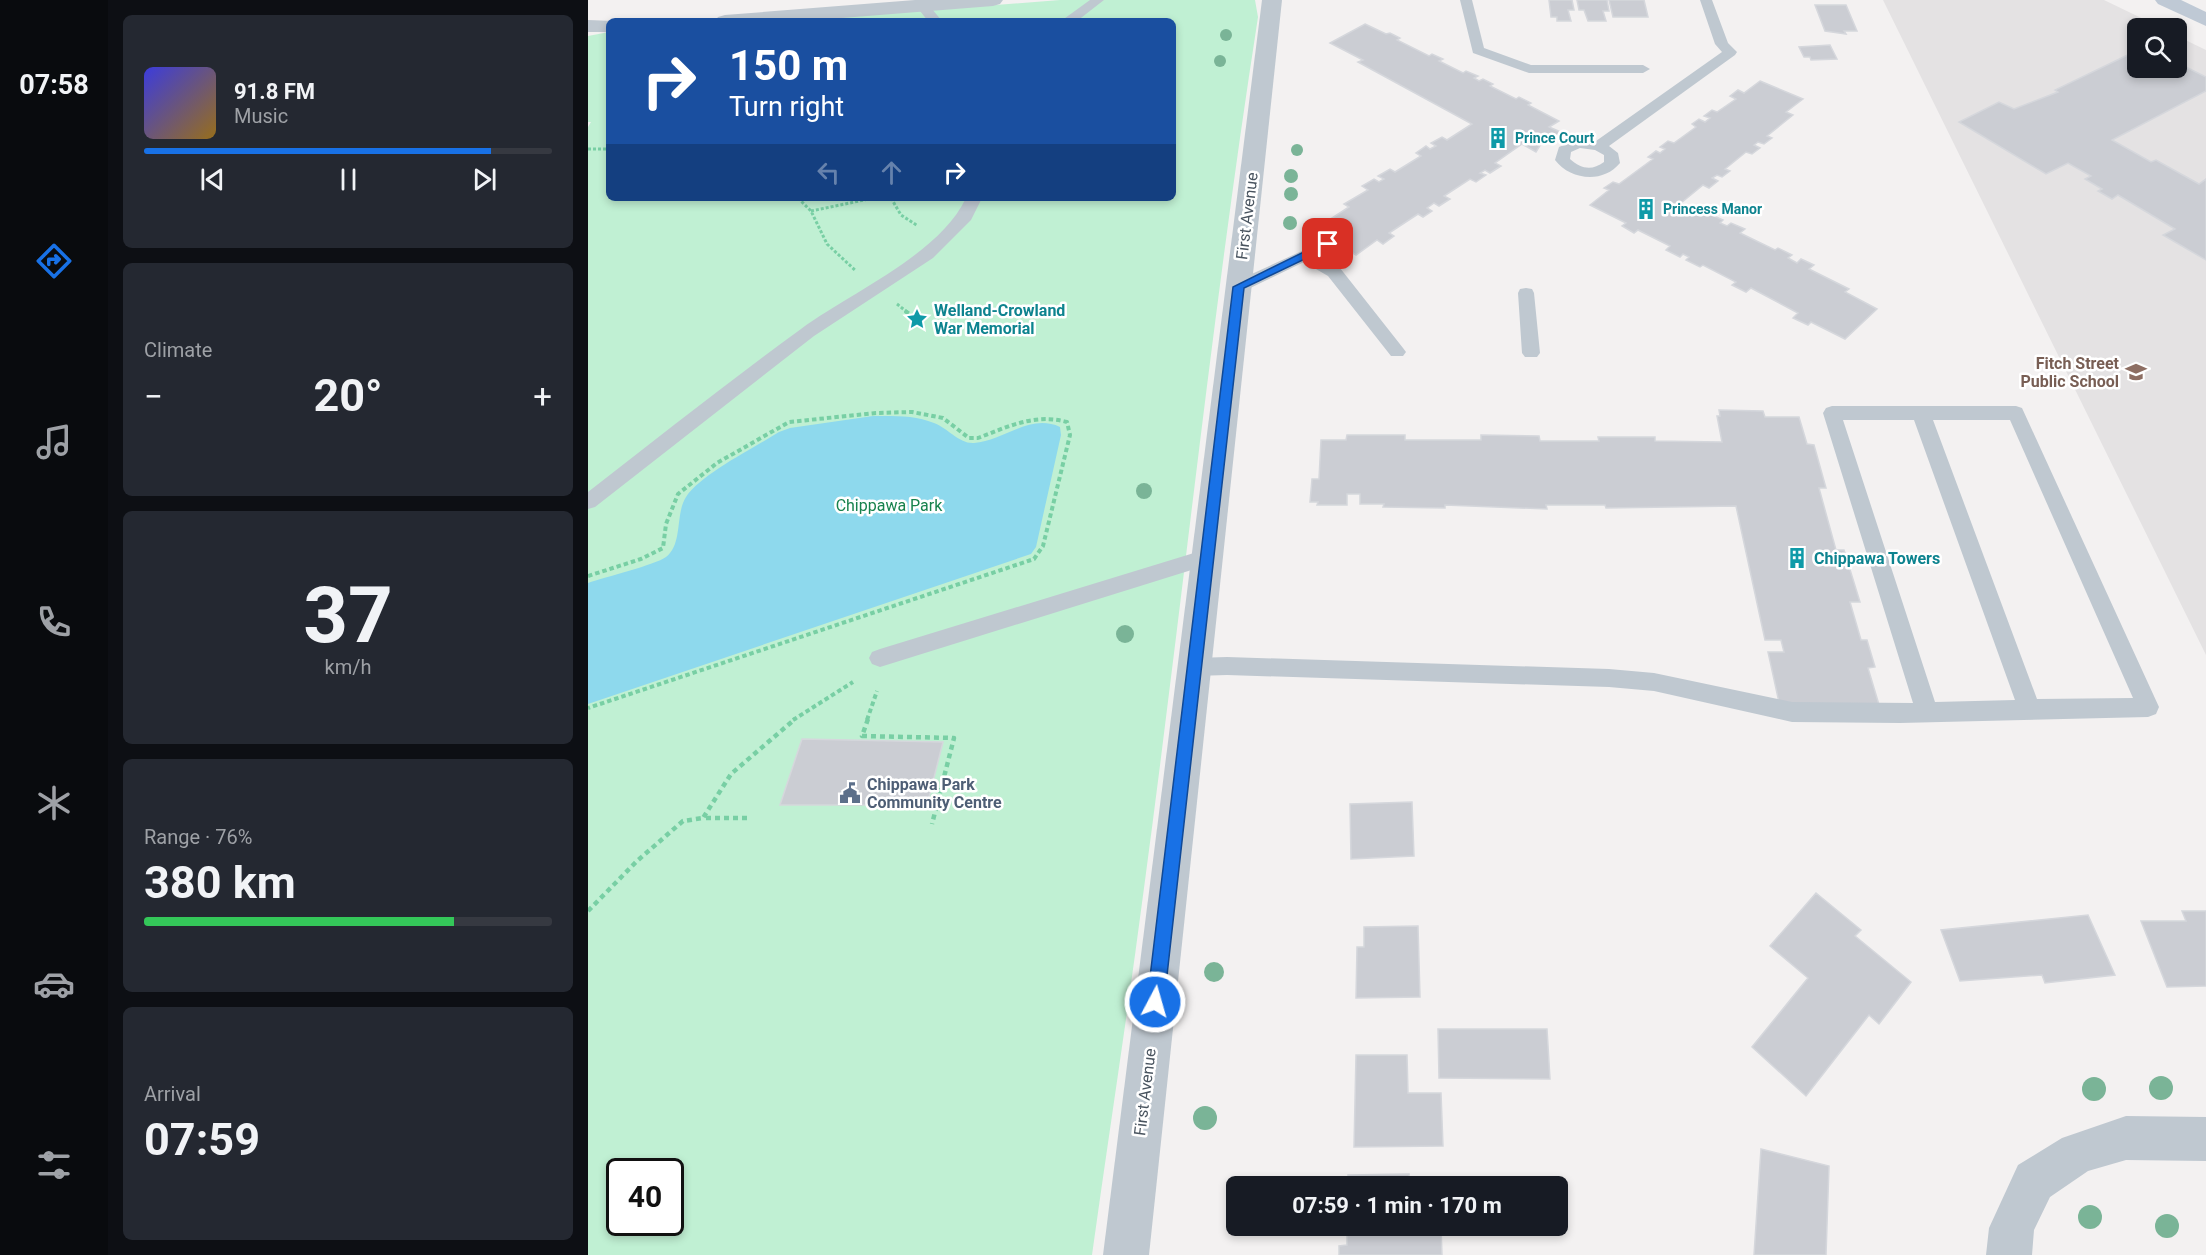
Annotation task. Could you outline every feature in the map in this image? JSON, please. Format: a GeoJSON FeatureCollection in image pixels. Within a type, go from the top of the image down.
{"type":"FeatureCollection","features":[{"type":"Feature","properties":{"kind":"main road"},"geometry":{"type":"LineString","coordinates":[[2164,0],[2206,20]]}},
{"type":"Feature","properties":{"kind":"main road"},"geometry":{"type":"LineString","coordinates":[[2202,0],[2206,7]]}},
{"type":"Feature","properties":{"kind":"street"},"geometry":{"type":"LineString","coordinates":[[812,18],[929,14],[993,0]]}},
{"type":"Feature","properties":{"kind":"street","name":"First Avenue"},"geometry":{"type":"LineString","coordinates":[[1126,1255],[1272,0]]}},
{"type":"Feature","properties":{"kind":"street"},"geometry":{"type":"LineString","coordinates":[[588,26],[606,26]]}},
{"type":"Feature","properties":{"kind":"street"},"geometry":{"type":"LineString","coordinates":[[2009,1255],[2012,1228],[2034,1182],[2077,1153],[2126,1138],[2206,1139]]}},
{"type":"Feature","properties":{"kind":"lane"},"geometry":{"type":"LineString","coordinates":[[1072,18],[1098,0]]}},
{"type":"Feature","properties":{"kind":"lane"},"geometry":{"type":"LineString","coordinates":[[1466,0],[1478,50],[1529,69],[1643,69]]}},
{"type":"Feature","properties":{"kind":"lane"},"geometry":{"type":"LineString","coordinates":[[1599,146],[1730,52],[1722,44],[1706,0]]}},
{"type":"Feature","properties":{"kind":"lane"},"geometry":{"type":"LineString","coordinates":[[588,502],[808,332],[927,254],[965,217],[973,201]]}},
{"type":"Feature","properties":{"kind":"lane"},"geometry":{"type":"LineString","coordinates":[[1239,287],[1328,244]]}},
{"type":"Feature","properties":{"kind":"lane"},"geometry":{"type":"LineString","coordinates":[[1304,255],[1334,272],[1397,352]]}},
{"type":"Feature","properties":{"kind":"lane"},"geometry":{"type":"LineString","coordinates":[[1526,293],[1532,353]]}},
{"type":"Feature","properties":{"kind":"lane"},"geometry":{"type":"LineString","coordinates":[[1195,667],[1227,666],[1610,678],[1654,682],[1792,712],[1927,711],[2148,707],[2016,413],[1832,413],[1927,711]]}},
{"type":"Feature","properties":{"kind":"lane"},"geometry":{"type":"LineString","coordinates":[[1921,414],[2029,708]]}},
{"type":"Feature","properties":{"kind":"lane"},"geometry":{"type":"LineString","coordinates":[[880,658],[1206,557]]}},
{"type":"Feature","properties":{"kind":"path"},"geometry":{"type":"LineString","coordinates":[[588,149],[606,149]]}},
{"type":"Feature","properties":{"kind":"path"},"geometry":{"type":"LineString","coordinates":[[801,201],[811,211],[826,244],[875,288],[911,315]]}},
{"type":"Feature","properties":{"kind":"path"},"geometry":{"type":"LineString","coordinates":[[811,211],[859,201]]}},
{"type":"Feature","properties":{"kind":"path"},"geometry":{"type":"LineString","coordinates":[[892,201],[904,220],[943,238]]}},
{"type":"Feature","properties":{"kind":"path"},"geometry":{"type":"LineString","coordinates":[[588,576],[641,559],[663,548],[666,524],[678,494],[717,463],[789,422],[876,413],[912,412],[943,418],[969,438],[978,438],[1043,417],[1066,422],[1070,435],[1043,546],[1034,559],[588,708]]}},
{"type":"Feature","properties":{"kind":"path"},"geometry":{"type":"LineString","coordinates":[[703,818],[731,774],[803,712],[853,682]]}},
{"type":"Feature","properties":{"kind":"path"},"geometry":{"type":"LineString","coordinates":[[877,691],[862,736],[954,738],[932,824]]}},
{"type":"Feature","properties":{"kind":"path"},"geometry":{"type":"LineString","coordinates":[[588,911],[637,861],[683,821],[703,818],[747,818]]}},
{"type":"Feature","properties":{"kind":"shaded area","name":"Fitch Street Public School"},"geometry":{"type":"Polygon","coordinates":[[[1883,0],[2104,0],[2141,18],[2127,18],[2127,78],[2187,78],[2187,41],[2206,50],[2206,655],[1883,0]]]}},
{"type":"Feature","properties":{"kind":"green space","name":"Chippawa Park"},"geometry":{"type":"Polygon","coordinates":[[[1060,0],[1255,0],[1258,17],[1212,343],[1138,934],[1092,1255],[588,1255],[588,127],[591,122],[588,122],[588,36],[606,33],[606,201],[1176,201],[1176,18],[829,18],[1060,0]]]}},
{"type":"Feature","properties":{"kind":"water"},"geometry":{"type":"Polygon","coordinates":[[[873,416],[904,416],[927,420],[969,443],[985,441],[1038,423],[1060,427],[1061,435],[1036,547],[1031,554],[588,704],[588,583],[666,557],[675,545],[683,504],[693,488],[715,471],[779,432],[790,428],[873,416]]]}},
{"type":"Feature","properties":{"kind":"building"},"geometry":{"type":"Polygon","coordinates":[[[1549,0],[1572,0],[1574,10],[1568,10],[1571,21],[1557,21],[1557,17],[1551,17],[1549,0]]]}},
{"type":"Feature","properties":{"kind":"building"},"geometry":{"type":"Polygon","coordinates":[[[1577,0],[1607,0],[1609,11],[1603,11],[1606,21],[1588,21],[1584,10],[1579,10],[1577,0]]]}},
{"type":"Feature","properties":{"kind":"building"},"geometry":{"type":"Polygon","coordinates":[[[1609,0],[1644,0],[1648,17],[1613,17],[1609,0]]]}},
{"type":"Feature","properties":{"kind":"building"},"geometry":{"type":"Polygon","coordinates":[[[1815,5],[1846,5],[1857,31],[1844,31],[1846,34],[1825,31],[1815,5]]]}},
{"type":"Feature","properties":{"kind":"building","name":"Prince Court"},"geometry":{"type":"Polygon","coordinates":[[[1365,24],[1400,38],[1397,40],[1429,56],[1432,54],[1443,59],[1439,61],[1463,73],[1466,71],[1478,76],[1474,78],[1493,84],[1490,86],[1516,99],[1519,97],[1531,103],[1528,105],[1559,121],[1549,127],[1563,133],[1544,139],[1536,152],[1522,144],[1495,163],[1501,166],[1490,173],[1485,170],[1480,173],[1486,175],[1476,182],[1470,179],[1444,196],[1450,199],[1439,206],[1434,203],[1427,208],[1432,211],[1423,217],[1418,214],[1389,233],[1394,236],[1383,244],[1377,240],[1356,255],[1315,229],[1349,207],[1344,204],[1368,190],[1362,186],[1374,179],[1379,182],[1384,179],[1378,176],[1390,169],[1395,172],[1421,156],[1416,153],[1426,146],[1430,149],[1436,146],[1431,143],[1442,137],[1447,140],[1472,124],[1358,62],[1363,60],[1330,43],[1365,24]]]}},
{"type":"Feature","properties":{"kind":"building"},"geometry":{"type":"Polygon","coordinates":[[[1830,45],[1837,59],[1811,60],[1810,57],[1804,57],[1799,47],[1830,45]]]}},
{"type":"Feature","properties":{"kind":"building"},"geometry":{"type":"Polygon","coordinates":[[[2127,55],[2127,78],[2187,78],[2187,68],[2206,77],[2206,91],[2112,140],[2151,162],[2156,160],[2199,184],[2206,179],[2206,260],[2163,235],[2175,229],[2118,195],[2112,199],[2098,191],[2102,189],[2085,179],[2091,176],[2068,163],[2046,174],[1959,122],[1999,102],[2014,109],[2058,92],[2055,90],[2127,55]]]}},
{"type":"Feature","properties":{"kind":"building","name":"Princess Manor"},"geometry":{"type":"Polygon","coordinates":[[[1760,81],[1803,99],[1786,112],[1793,115],[1767,136],[1772,138],[1764,144],[1758,142],[1754,145],[1760,148],[1752,154],[1746,152],[1725,169],[1730,171],[1722,177],[1717,175],[1712,178],[1718,181],[1709,188],[1703,185],[1681,203],[1707,216],[1710,214],[1723,220],[1720,223],[1727,226],[1731,223],[1745,229],[1740,233],[1775,250],[1778,248],[1792,255],[1788,258],[1797,263],[1801,259],[1814,265],[1809,269],[1849,289],[1845,292],[1877,309],[1845,339],[1811,322],[1808,325],[1793,318],[1798,313],[1751,288],[1746,292],[1732,285],[1736,282],[1703,265],[1700,267],[1686,260],[1689,257],[1683,254],[1680,257],[1666,250],[1670,246],[1638,230],[1634,233],[1622,226],[1626,223],[1590,205],[1609,190],[1604,188],[1613,182],[1619,184],[1653,159],[1648,157],[1656,151],[1660,153],[1665,149],[1660,147],[1668,141],[1674,143],[1696,127],[1692,124],[1699,119],[1705,122],[1710,118],[1704,116],[1712,110],[1717,112],[1736,99],[1730,96],[1738,90],[1744,93],[1760,81]]]}},
{"type":"Feature","properties":{"kind":"building","name":"Chippawa Towers"},"geometry":{"type":"Polygon","coordinates":[[[1719,410],[1763,411],[1765,417],[1799,417],[1807,444],[1814,445],[1826,488],[1819,488],[1836,550],[1844,550],[1860,602],[1850,602],[1861,640],[1867,640],[1875,667],[1868,668],[1880,708],[1780,707],[1768,652],[1784,652],[1781,640],[1765,640],[1736,506],[1606,508],[1605,505],[1546,505],[1547,509],[1445,505],[1445,508],[1383,507],[1384,504],[1360,504],[1360,494],[1347,494],[1347,505],[1317,505],[1318,502],[1310,502],[1312,479],[1319,479],[1321,440],[1346,440],[1347,435],[1405,435],[1405,440],[1481,440],[1481,435],[1539,436],[1540,441],[1599,441],[1598,437],[1655,437],[1655,441],[1722,442],[1717,416],[1720,416],[1719,410]]]}},
{"type":"Feature","properties":{"kind":"building"},"geometry":{"type":"Polygon","coordinates":[[[802,739],[943,742],[927,805],[780,805],[802,739]]]}},
{"type":"Feature","properties":{"kind":"building"},"geometry":{"type":"Polygon","coordinates":[[[1412,802],[1414,856],[1351,859],[1350,804],[1412,802]]]}},
{"type":"Feature","properties":{"kind":"building"},"geometry":{"type":"Polygon","coordinates":[[[1816,893],[1861,930],[1855,936],[1911,982],[1879,1024],[1869,1015],[1806,1096],[1752,1047],[1808,978],[1770,946],[1816,893]]]}},
{"type":"Feature","properties":{"kind":"building"},"geometry":{"type":"Polygon","coordinates":[[[2182,911],[2206,911],[2206,986],[2167,987],[2141,921],[2186,921],[2182,911]]]}},
{"type":"Feature","properties":{"kind":"building"},"geometry":{"type":"Polygon","coordinates":[[[2088,915],[2115,975],[2045,983],[2042,975],[1960,981],[1941,930],[2088,915]]]}},
{"type":"Feature","properties":{"kind":"building"},"geometry":{"type":"Polygon","coordinates":[[[1418,926],[1420,997],[1356,998],[1357,947],[1364,947],[1364,927],[1418,926]]]}},
{"type":"Feature","properties":{"kind":"building"},"geometry":{"type":"Polygon","coordinates":[[[1438,1029],[1547,1029],[1550,1079],[1439,1078],[1438,1029]]]}},
{"type":"Feature","properties":{"kind":"building"},"geometry":{"type":"Polygon","coordinates":[[[1356,1055],[1407,1055],[1408,1093],[1441,1093],[1443,1146],[1354,1147],[1356,1055]]]}},
{"type":"Feature","properties":{"kind":"building"},"geometry":{"type":"Polygon","coordinates":[[[1761,1149],[1829,1166],[1826,1255],[1754,1255],[1761,1149]]]}},
{"type":"Feature","properties":{"kind":"building"},"geometry":{"type":"Polygon","coordinates":[[[1409,1174],[1409,1176],[1348,1176],[1409,1174]]]}},
{"type":"Feature","properties":{"kind":"building"},"geometry":{"type":"Polygon","coordinates":[[[1347,1236],[1441,1236],[1442,1255],[1339,1255],[1339,1246],[1347,1245],[1347,1236]]]}},
{"type":"Feature","properties":{"kind":"place","name":"Prince Court"},"geometry":{"type":"Point","coordinates":[1498,138]}},
{"type":"Feature","properties":{"kind":"place","name":"Princess Manor"},"geometry":{"type":"Point","coordinates":[1646,209]}},
{"type":"Feature","properties":{"kind":"place","name":"Welland-Crowland War Memorial"},"geometry":{"type":"Point","coordinates":[917,319]}},
{"type":"Feature","properties":{"kind":"place","name":"Fitch Street Public School"},"geometry":{"type":"Point","coordinates":[2136,372]}},
{"type":"Feature","properties":{"kind":"place","name":"Chippawa Towers"},"geometry":{"type":"Point","coordinates":[1797,558]}},
{"type":"Feature","properties":{"kind":"place","name":"Chippawa Park Community Centre"},"geometry":{"type":"Point","coordinates":[850,793]}},
{"type":"Feature","properties":{"kind":"route"},"geometry":{"type":"LineString","coordinates":[[1155,1002],[1239,287],[1328,244]]}}]}
